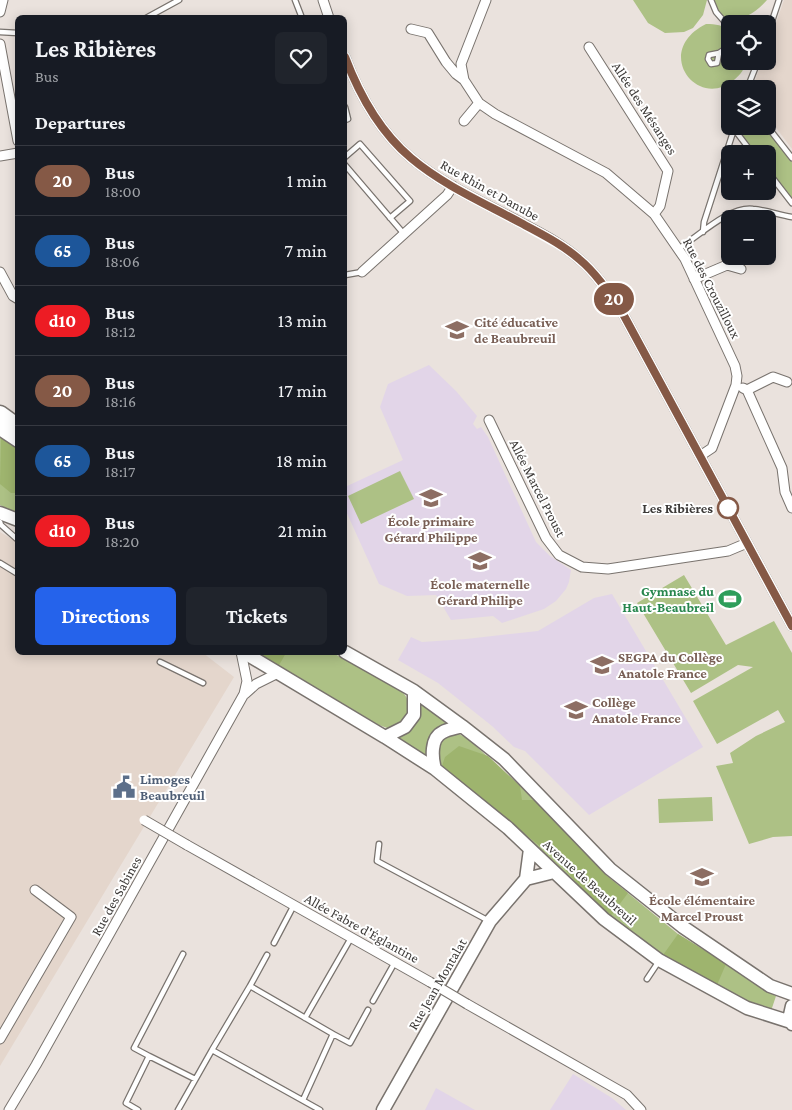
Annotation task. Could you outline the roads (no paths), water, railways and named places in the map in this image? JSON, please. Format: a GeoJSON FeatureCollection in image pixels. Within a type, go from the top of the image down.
{"type":"FeatureCollection","features":[{"type":"Feature","properties":{"kind":"highway"},"geometry":{"type":"LineString","coordinates":[[0,414],[15,425]]}},
{"type":"Feature","properties":{"kind":"main road"},"geometry":{"type":"LineString","coordinates":[[0,429],[15,439]]}},
{"type":"Feature","properties":{"kind":"main road"},"geometry":{"type":"LineString","coordinates":[[0,513],[15,519]]}},
{"type":"Feature","properties":{"kind":"main road","name":"Avenue de Beaubreuil"},"geometry":{"type":"LineString","coordinates":[[347,653],[414,691],[504,759],[610,869],[683,927],[770,986],[792,994]]}},
{"type":"Feature","properties":{"kind":"main road","name":"Avenue de Beaubreuil"},"geometry":{"type":"LineString","coordinates":[[247,655],[436,769],[501,822],[604,919],[659,960],[747,1008],[792,1023]]}},
{"type":"Feature","properties":{"kind":"main road"},"geometry":{"type":"LineString","coordinates":[[385,737],[405,727],[414,715],[414,691]]}},
{"type":"Feature","properties":{"kind":"main road"},"geometry":{"type":"LineString","coordinates":[[436,769],[433,761],[433,744],[441,732],[462,726]]}},
{"type":"Feature","properties":{"kind":"main road"},"geometry":{"type":"LineString","coordinates":[[530,849],[526,879],[554,872]]}},
{"type":"Feature","properties":{"kind":"main road","name":"Rue Jean Montalat"},"geometry":{"type":"LineString","coordinates":[[383,1110],[490,921],[526,879]]}},
{"type":"Feature","properties":{"kind":"main road","name":"Avenue de Beaubreuil"},"geometry":{"type":"LineString","coordinates":[[792,1006],[790,1015],[792,1023]]}},
{"type":"Feature","properties":{"kind":"street"},"geometry":{"type":"LineString","coordinates":[[0,12],[3,0]]}},
{"type":"Feature","properties":{"kind":"street"},"geometry":{"type":"LineString","coordinates":[[323,0],[328,15]]}},
{"type":"Feature","properties":{"kind":"street"},"geometry":{"type":"LineString","coordinates":[[464,80],[461,64],[486,0]]}},
{"type":"Feature","properties":{"kind":"street","name":"Rue des Crouzilloux"},"geometry":{"type":"LineString","coordinates":[[411,29],[428,33],[446,62],[464,80],[479,103],[606,173],[654,214],[678,248],[735,366],[737,376],[736,385],[712,448],[700,456]]}},
{"type":"Feature","properties":{"kind":"street"},"geometry":{"type":"LineString","coordinates":[[0,44],[15,124]]}},
{"type":"Feature","properties":{"kind":"street","name":"Allée des Mésanges"},"geometry":{"type":"LineString","coordinates":[[589,47],[668,171],[660,206],[654,214]]}},
{"type":"Feature","properties":{"kind":"street","name":"Rue Rhin et Danube"},"geometry":{"type":"LineString","coordinates":[[347,62],[364,99],[386,131],[409,157],[453,186],[550,238],[579,259],[600,280],[622,312],[747,543],[788,609],[792,626]]}},
{"type":"Feature","properties":{"kind":"street"},"geometry":{"type":"LineString","coordinates":[[464,121],[479,103]]}},
{"type":"Feature","properties":{"kind":"street"},"geometry":{"type":"LineString","coordinates":[[0,156],[15,154]]}},
{"type":"Feature","properties":{"kind":"street"},"geometry":{"type":"LineString","coordinates":[[362,272],[446,195],[453,186]]}},
{"type":"Feature","properties":{"kind":"street"},"geometry":{"type":"LineString","coordinates":[[694,279],[727,265],[742,268]]}},
{"type":"Feature","properties":{"kind":"street"},"geometry":{"type":"LineString","coordinates":[[0,272],[15,297]]}},
{"type":"Feature","properties":{"kind":"street"},"geometry":{"type":"LineString","coordinates":[[747,390],[773,377],[787,382]]}},
{"type":"Feature","properties":{"kind":"street"},"geometry":{"type":"LineString","coordinates":[[736,385],[747,390],[782,468],[785,492],[792,506]]}},
{"type":"Feature","properties":{"kind":"street","name":"Allée Marcel Proust"},"geometry":{"type":"LineString","coordinates":[[489,420],[546,538],[559,555],[582,567],[608,569],[728,551],[747,543]]}},
{"type":"Feature","properties":{"kind":"street","name":"Rue des Sabines"},"geometry":{"type":"LineString","coordinates":[[8,1110],[36,1065],[244,694],[247,681],[243,655]]}},
{"type":"Feature","properties":{"kind":"street","name":"Rue des Sabines"},"geometry":{"type":"LineString","coordinates":[[244,694],[256,684],[278,674]]}},
{"type":"Feature","properties":{"kind":"street","name":"Allée Fabre d'Églantine"},"geometry":{"type":"LineString","coordinates":[[144,820],[627,1095],[641,1110]]}},
{"type":"Feature","properties":{"kind":"street"},"geometry":{"type":"LineString","coordinates":[[0,1039],[71,917],[35,890]]}},
{"type":"Feature","properties":{"kind":"lane"},"geometry":{"type":"LineString","coordinates":[[152,15],[179,0]]}},
{"type":"Feature","properties":{"kind":"lane"},"geometry":{"type":"LineString","coordinates":[[295,0],[301,15]]}},
{"type":"Feature","properties":{"kind":"lane"},"geometry":{"type":"LineString","coordinates":[[711,0],[716,12],[721,18]]}},
{"type":"Feature","properties":{"kind":"lane"},"geometry":{"type":"LineString","coordinates":[[774,15],[779,0]]}},
{"type":"Feature","properties":{"kind":"lane"},"geometry":{"type":"LineString","coordinates":[[0,32],[15,33]]}},
{"type":"Feature","properties":{"kind":"lane"},"geometry":{"type":"LineString","coordinates":[[702,232],[732,135]]}},
{"type":"Feature","properties":{"kind":"lane"},"geometry":{"type":"LineString","coordinates":[[774,135],[792,158]]}},
{"type":"Feature","properties":{"kind":"lane"},"geometry":{"type":"LineString","coordinates":[[347,155],[360,144],[410,201],[390,218]]}},
{"type":"Feature","properties":{"kind":"lane"},"geometry":{"type":"LineString","coordinates":[[347,167],[404,234]]}},
{"type":"Feature","properties":{"kind":"lane"},"geometry":{"type":"LineString","coordinates":[[776,182],[792,203]]}},
{"type":"Feature","properties":{"kind":"lane"},"geometry":{"type":"LineString","coordinates":[[678,248],[716,220],[735,211],[751,208],[792,218]]}},
{"type":"Feature","properties":{"kind":"lane"},"geometry":{"type":"LineString","coordinates":[[347,275],[362,272]]}},
{"type":"Feature","properties":{"kind":"lane"},"geometry":{"type":"LineString","coordinates":[[0,522],[15,537]]}},
{"type":"Feature","properties":{"kind":"lane"},"geometry":{"type":"LineString","coordinates":[[0,563],[15,572]]}},
{"type":"Feature","properties":{"kind":"lane"},"geometry":{"type":"LineString","coordinates":[[160,662],[203,683]]}},
{"type":"Feature","properties":{"kind":"lane"},"geometry":{"type":"LineString","coordinates":[[379,844],[377,861],[490,921]]}},
{"type":"Feature","properties":{"kind":"lane"},"geometry":{"type":"LineString","coordinates":[[274,943],[294,906]]}},
{"type":"Feature","properties":{"kind":"lane"},"geometry":{"type":"LineString","coordinates":[[305,1018],[351,938]]}},
{"type":"Feature","properties":{"kind":"lane"},"geometry":{"type":"LineString","coordinates":[[182,954],[134,1048],[195,1079]]}},
{"type":"Feature","properties":{"kind":"lane"},"geometry":{"type":"LineString","coordinates":[[178,1110],[267,955]]}},
{"type":"Feature","properties":{"kind":"lane"},"geometry":{"type":"LineString","coordinates":[[647,979],[659,960]]}},
{"type":"Feature","properties":{"kind":"lane"},"geometry":{"type":"LineString","coordinates":[[373,1001],[395,962]]}},
{"type":"Feature","properties":{"kind":"lane"},"geometry":{"type":"LineString","coordinates":[[250,986],[350,1043],[368,1010]]}},
{"type":"Feature","properties":{"kind":"lane"},"geometry":{"type":"LineString","coordinates":[[303,1100],[333,1034]]}},
{"type":"Feature","properties":{"kind":"lane"},"geometry":{"type":"LineString","coordinates":[[212,1050],[320,1110]]}},
{"type":"Feature","properties":{"kind":"lane"},"geometry":{"type":"LineString","coordinates":[[138,1110],[126,1103],[149,1056]]}},
{"type":"Feature","properties":{"kind":"place","name":"Cité éducative de Beaubreuil"},"geometry":{"type":"Point","coordinates":[457,330]}},
{"type":"Feature","properties":{"kind":"place","name":"École primaire Gérard Philippe"},"geometry":{"type":"Point","coordinates":[431,498]}},
{"type":"Feature","properties":{"kind":"place","name":"Les Ribières"},"geometry":{"type":"Point","coordinates":[728,508]}},
{"type":"Feature","properties":{"kind":"place","name":"École maternelle Gérard Philipe"},"geometry":{"type":"Point","coordinates":[480,561]}},
{"type":"Feature","properties":{"kind":"place","name":"Gymnase du Haut-Beaubreil"},"geometry":{"type":"Point","coordinates":[730,599]}},
{"type":"Feature","properties":{"kind":"place","name":"SEGPA du Collège Anatole France"},"geometry":{"type":"Point","coordinates":[602,665]}},
{"type":"Feature","properties":{"kind":"place","name":"Collège Anatole France"},"geometry":{"type":"Point","coordinates":[576,710]}},
{"type":"Feature","properties":{"kind":"place","name":"Limoges Beaubreuil"},"geometry":{"type":"Point","coordinates":[124,787]}},
{"type":"Feature","properties":{"kind":"place","name":"École élémentaire Marcel Proust"},"geometry":{"type":"Point","coordinates":[702,877]}}]}
